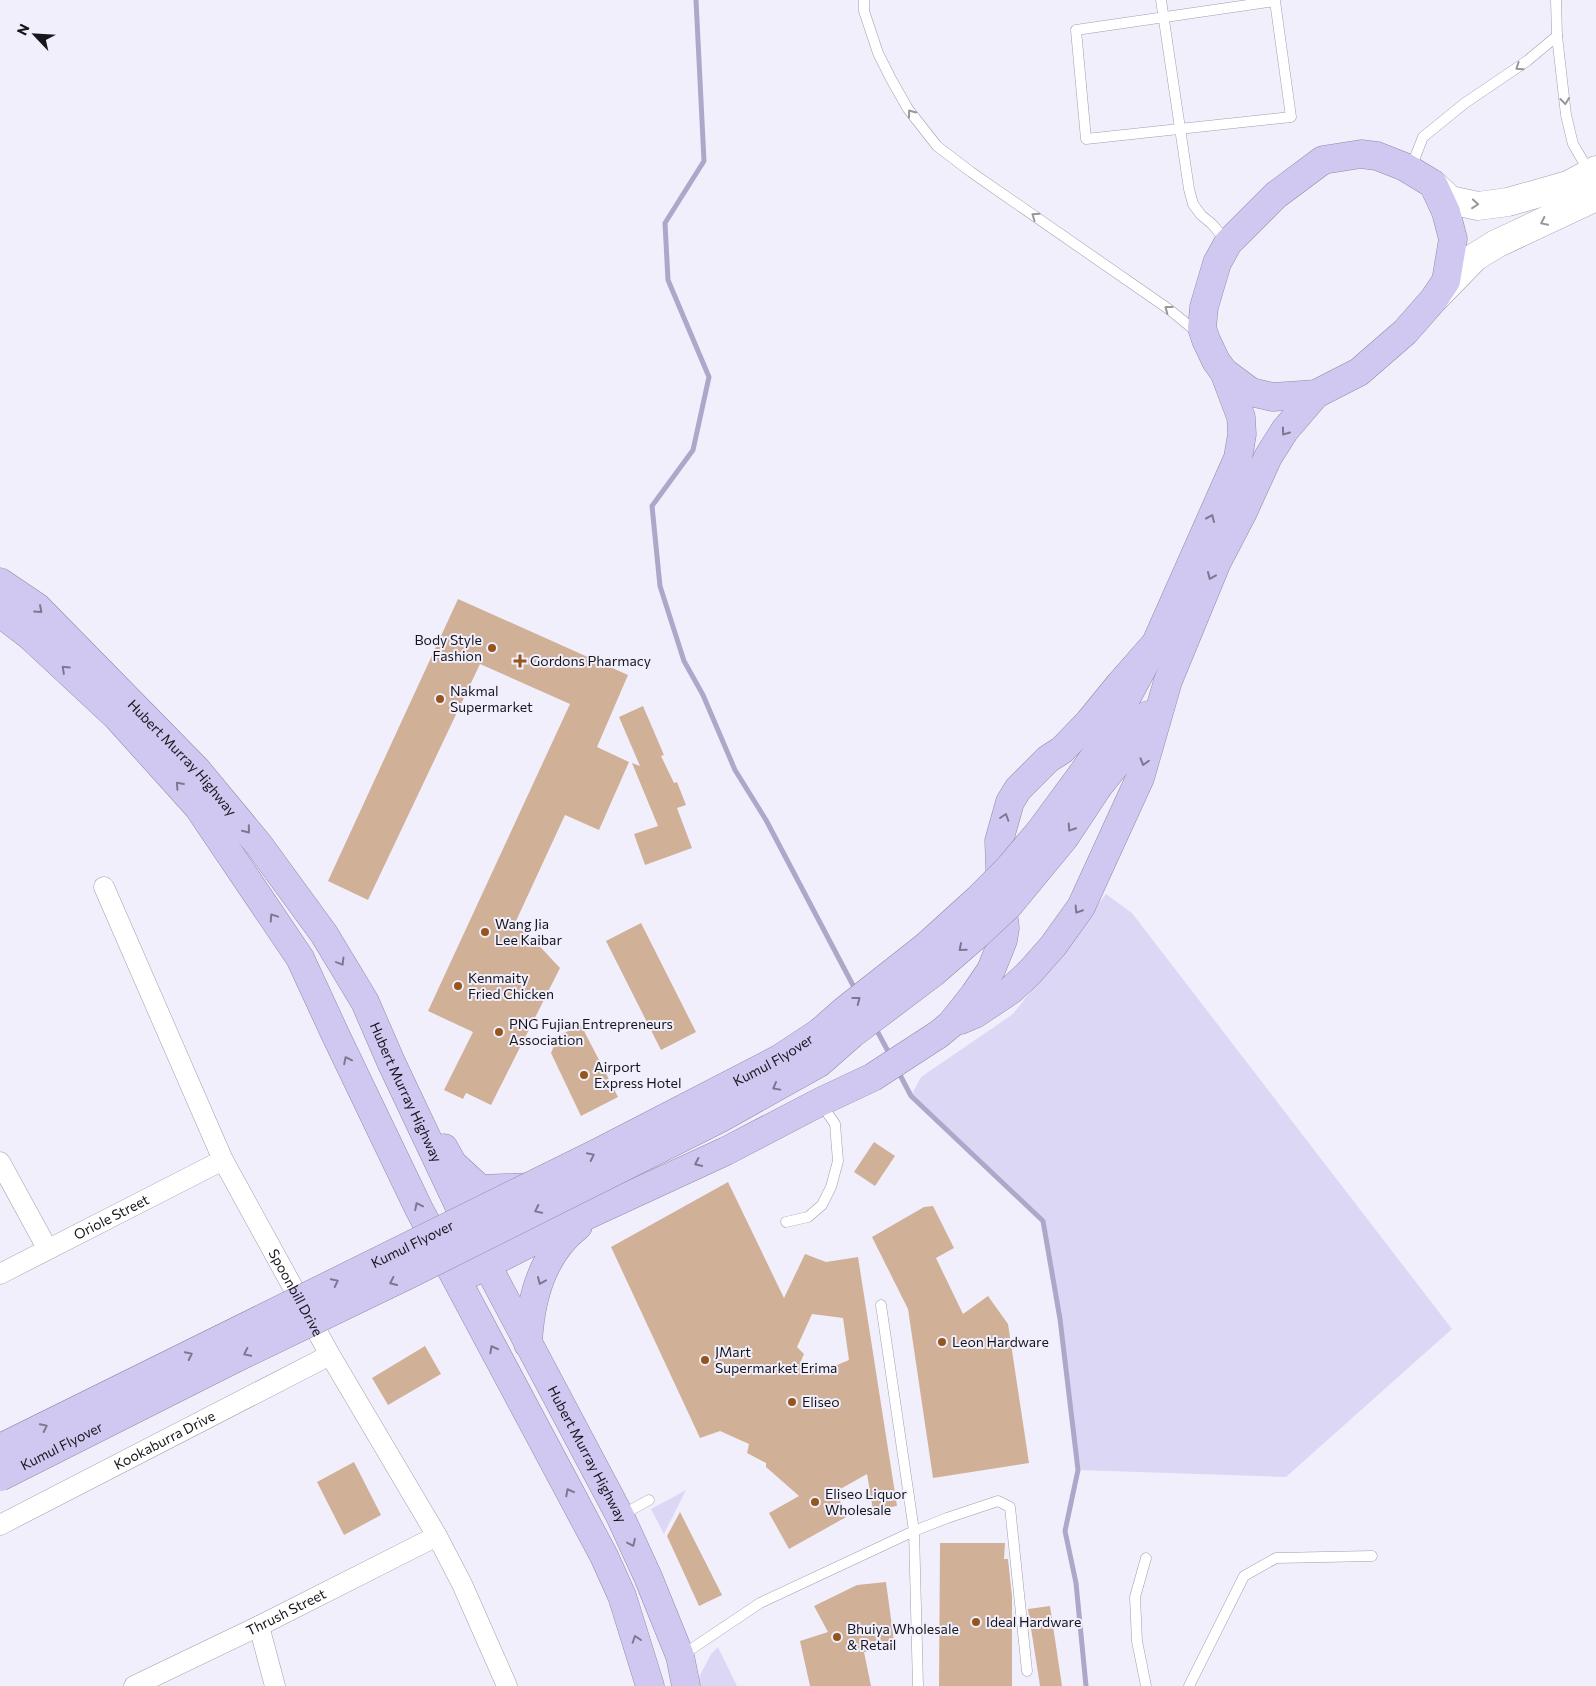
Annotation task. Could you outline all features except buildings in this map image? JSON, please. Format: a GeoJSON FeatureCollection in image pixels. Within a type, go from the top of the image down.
{"type":"FeatureCollection","features":[{"type":"Feature","properties":{"kind":"highway"},"geometry":{"type":"LineString","coordinates":[[1090,781],[1096,754],[1156,643],[1238,458],[1242,434],[1240,417],[1224,372],[1216,361],[1202,328],[1204,306],[1217,263],[1228,242],[1276,195],[1323,160],[1361,154],[1377,156],[1405,167],[1426,180],[1446,212],[1453,239],[1446,281],[1434,299],[1405,332],[1359,372],[1316,394],[1273,398],[1251,392],[1224,372]]}},
{"type":"Feature","properties":{"kind":"highway"},"geometry":{"type":"LineString","coordinates":[[456,1280],[605,1206],[726,1151],[820,1102],[873,1077],[945,1029],[975,1014],[1011,990],[1030,972],[1053,946],[1081,907],[1140,778],[1168,681],[1217,562],[1243,512],[1268,457],[1285,430],[1316,394]]}},
{"type":"Feature","properties":{"kind":"highway","name":"Hubert Murray Highway"},"geometry":{"type":"LineString","coordinates":[[0,582],[37,608],[197,770],[259,845],[324,934],[364,1002],[390,1062],[487,1265],[620,1516],[648,1577],[680,1656],[686,1686]]}},
{"type":"Feature","properties":{"kind":"highway","name":"Hubert Murray Highway"},"geometry":{"type":"LineString","coordinates":[[0,612],[30,636],[117,717],[198,807],[300,958],[419,1209],[604,1556],[622,1596],[650,1686]]}},
{"type":"Feature","properties":{"kind":"highway"},"geometry":{"type":"LineString","coordinates":[[945,1029],[974,995],[991,970],[1003,940],[1006,928],[1000,880],[999,841],[1010,802],[1018,789],[1048,759],[1062,750],[1088,722],[1156,643]]}},
{"type":"Feature","properties":{"kind":"highway"},"geometry":{"type":"LineString","coordinates":[[1090,781],[1122,757],[1168,681]]}},
{"type":"Feature","properties":{"kind":"highway","name":"Kumul Flyover"},"geometry":{"type":"LineString","coordinates":[[0,1448],[433,1235],[779,1059],[820,1032],[925,947],[1008,869],[1040,831],[1090,781]]}},
{"type":"Feature","properties":{"kind":"highway","name":"Kumul Flyover"},"geometry":{"type":"LineString","coordinates":[[0,1477],[719,1119],[819,1063],[852,1034],[888,1009],[933,973],[1009,905],[1065,837],[1090,781]]}},
{"type":"Feature","properties":{"kind":"highway"},"geometry":{"type":"LineString","coordinates":[[390,1062],[453,1164],[480,1189],[574,1183],[820,1102]]}},
{"type":"Feature","properties":{"kind":"highway"},"geometry":{"type":"LineString","coordinates":[[528,1344],[529,1321],[536,1292],[551,1257],[560,1242],[576,1227],[605,1206]]}},
{"type":"Feature","properties":{"kind":"main road"},"geometry":{"type":"LineString","coordinates":[[1426,180],[1450,200],[1478,206],[1508,202],[1568,185],[1594,180]]}},
{"type":"Feature","properties":{"kind":"main road"},"geometry":{"type":"LineString","coordinates":[[1434,299],[1475,257],[1594,180]]}},
{"type":"Feature","properties":{"kind":"street","name":"Spoonbill Drive"},"geometry":{"type":"LineString","coordinates":[[104,888],[223,1160],[330,1355],[437,1536],[462,1584],[507,1686]]}},
{"type":"Feature","properties":{"kind":"street","name":"Oriole Street"},"geometry":{"type":"LineString","coordinates":[[0,1274],[47,1248],[223,1160]]}},
{"type":"Feature","properties":{"kind":"street"},"geometry":{"type":"LineString","coordinates":[[0,1162],[47,1248]]}},
{"type":"Feature","properties":{"kind":"street","name":"Kookaburra Drive"},"geometry":{"type":"LineString","coordinates":[[0,1525],[330,1355]]}},
{"type":"Feature","properties":{"kind":"street","name":"Thrush Street"},"geometry":{"type":"LineString","coordinates":[[134,1686],[259,1626],[437,1536]]}},
{"type":"Feature","properties":{"kind":"street"},"geometry":{"type":"LineString","coordinates":[[259,1626],[276,1686]]}},
{"type":"Feature","properties":{"kind":"lane"},"geometry":{"type":"LineString","coordinates":[[865,0],[864,11],[878,53],[891,80],[908,109],[937,146],[971,172],[1170,310],[1206,340]]}},
{"type":"Feature","properties":{"kind":"lane"},"geometry":{"type":"LineString","coordinates":[[1161,0],[1189,189],[1193,204],[1200,215],[1212,224],[1228,242]]}},
{"type":"Feature","properties":{"kind":"lane"},"geometry":{"type":"LineString","coordinates":[[1275,0],[1290,117],[1086,139],[1076,30],[1163,17],[1275,0]]}},
{"type":"Feature","properties":{"kind":"lane"},"geometry":{"type":"LineString","coordinates":[[1556,0],[1557,36],[1566,115],[1573,144],[1594,180]]}},
{"type":"Feature","properties":{"kind":"lane"},"geometry":{"type":"LineString","coordinates":[[1426,180],[1414,160],[1422,137],[1465,103],[1528,61],[1557,36]]}},
{"type":"Feature","properties":{"kind":"lane"},"geometry":{"type":"LineString","coordinates":[[786,1222],[808,1217],[822,1205],[832,1187],[838,1160],[835,1124],[820,1102]]}},
{"type":"Feature","properties":{"kind":"lane"},"geometry":{"type":"LineString","coordinates":[[881,1305],[914,1531],[918,1686]]}},
{"type":"Feature","properties":{"kind":"lane"},"geometry":{"type":"LineString","coordinates":[[620,1516],[649,1500]]}},
{"type":"Feature","properties":{"kind":"lane"},"geometry":{"type":"LineString","coordinates":[[680,1656],[760,1603],[914,1531],[947,1518],[998,1502],[1010,1507],[1027,1670]]}},
{"type":"Feature","properties":{"kind":"lane"},"geometry":{"type":"LineString","coordinates":[[1189,1686],[1244,1576],[1276,1558],[1372,1556]]}},
{"type":"Feature","properties":{"kind":"lane"},"geometry":{"type":"LineString","coordinates":[[1146,1558],[1135,1597],[1137,1641],[1146,1686]]}},
{"type":"Feature","properties":{"kind":"shaded area"},"geometry":{"type":"Polygon","coordinates":[[[1106,894],[1132,913],[1452,1329],[1286,1477],[1078,1470],[1060,1319],[1043,1221],[911,1096],[921,1077],[1013,1014],[1106,894]]]}},
{"type":"Feature","properties":{"kind":"shaded area"},"geometry":{"type":"Polygon","coordinates":[[[686,1490],[664,1534],[651,1509],[686,1490]]]}},
{"type":"Feature","properties":{"kind":"shaded area"},"geometry":{"type":"Polygon","coordinates":[[[718,1647],[737,1686],[700,1686],[699,1677],[711,1654],[718,1647]]]}},
{"type":"Feature","properties":{"kind":"waterway"},"geometry":{"type":"LineString","coordinates":[[696,0],[704,161],[665,223],[668,280],[709,377],[693,450],[652,506],[660,586],[684,661],[703,695],[735,770],[766,820],[856,991]]}},
{"type":"Feature","properties":{"kind":"waterway"},"geometry":{"type":"LineString","coordinates":[[875,1027],[890,1055]]}},
{"type":"Feature","properties":{"kind":"waterway"},"geometry":{"type":"LineString","coordinates":[[898,1071],[911,1096],[1043,1221],[1060,1319],[1078,1470],[1065,1531],[1076,1583],[1086,1686]]}},
{"type":"Feature","properties":{"kind":"place","name":"Body Style Fashion"},"geometry":{"type":"Point","coordinates":[492,648]}},
{"type":"Feature","properties":{"kind":"place","name":"Gordons Pharmacy"},"geometry":{"type":"Point","coordinates":[520,661]}},
{"type":"Feature","properties":{"kind":"place","name":"Nakmal Supermarket"},"geometry":{"type":"Point","coordinates":[440,699]}},
{"type":"Feature","properties":{"kind":"place","name":"Wang Jia Lee Kaibar"},"geometry":{"type":"Point","coordinates":[485,932]}},
{"type":"Feature","properties":{"kind":"place","name":"Kenmaity Fried Chicken"},"geometry":{"type":"Point","coordinates":[458,986]}},
{"type":"Feature","properties":{"kind":"place","name":"PNG Fujian Entrepreneurs Association"},"geometry":{"type":"Point","coordinates":[499,1032]}},
{"type":"Feature","properties":{"kind":"place","name":"Airport Express Hotel"},"geometry":{"type":"Point","coordinates":[584,1075]}},
{"type":"Feature","properties":{"kind":"place","name":"Leon Hardware"},"geometry":{"type":"Point","coordinates":[942,1342]}},
{"type":"Feature","properties":{"kind":"place","name":"JMart Supermarket Erima"},"geometry":{"type":"Point","coordinates":[705,1360]}},
{"type":"Feature","properties":{"kind":"place","name":"Eliseo"},"geometry":{"type":"Point","coordinates":[792,1402]}},
{"type":"Feature","properties":{"kind":"place","name":"Eliseo Liquor Wholesale"},"geometry":{"type":"Point","coordinates":[815,1502]}},
{"type":"Feature","properties":{"kind":"place","name":"Ideal Hardware"},"geometry":{"type":"Point","coordinates":[976,1622]}},
{"type":"Feature","properties":{"kind":"place","name":"Bhuiya Wholesale & Retail"},"geometry":{"type":"Point","coordinates":[837,1637]}}]}
